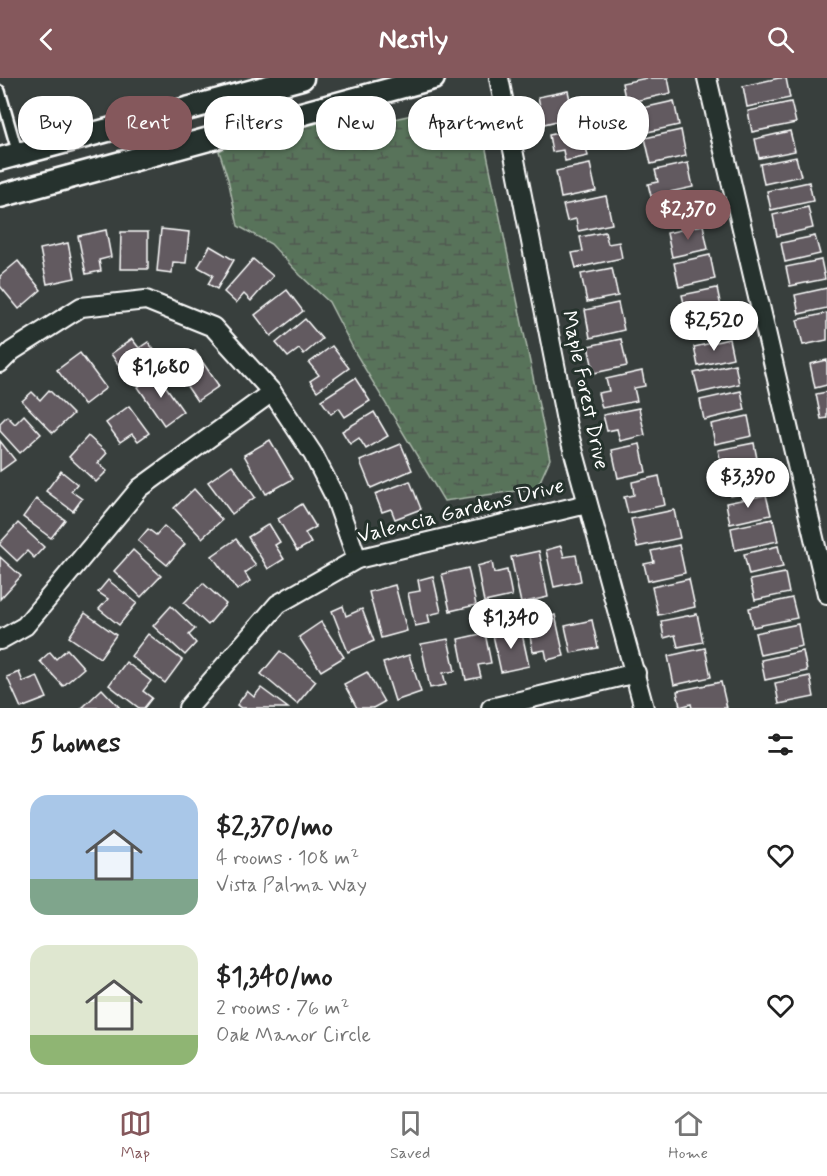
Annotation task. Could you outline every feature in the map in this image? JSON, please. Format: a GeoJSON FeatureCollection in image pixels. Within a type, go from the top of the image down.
{"type":"FeatureCollection","features":[{"type":"Feature","properties":{"kind":"street"},"geometry":{"type":"LineString","coordinates":[[9,157],[302,78]]}},
{"type":"Feature","properties":{"kind":"street"},"geometry":{"type":"LineString","coordinates":[[0,196],[433,78]]}},
{"type":"Feature","properties":{"kind":"street","name":"Maple Forest Drive"},"geometry":{"type":"LineString","coordinates":[[499,78],[568,431],[644,708]]}},
{"type":"Feature","properties":{"kind":"street"},"geometry":{"type":"LineString","coordinates":[[707,78],[827,594]]}},
{"type":"Feature","properties":{"kind":"street"},"geometry":{"type":"LineString","coordinates":[[0,363],[12,351],[81,307],[146,300],[213,327],[272,392],[313,454],[334,497],[357,559]]}},
{"type":"Feature","properties":{"kind":"street"},"geometry":{"type":"LineString","coordinates":[[0,640],[25,626],[140,488],[272,392]]}},
{"type":"Feature","properties":{"kind":"street","name":"Valencia Gardens Drive"},"geometry":{"type":"LineString","coordinates":[[188,708],[278,604],[357,559],[587,504]]}},
{"type":"Feature","properties":{"kind":"street"},"geometry":{"type":"LineString","coordinates":[[491,708],[636,673]]}},
{"type":"Feature","properties":{"kind":"lane"},"geometry":{"type":"LineString","coordinates":[[0,91],[9,157]]}},
{"type":"Feature","properties":{"kind":"green space"},"geometry":{"type":"Polygon","coordinates":[[[408,116],[408,150],[486,150],[550,459],[537,488],[444,501],[356,354],[329,302],[271,244],[238,226],[228,179],[219,151],[304,150],[304,126],[316,124],[316,150],[396,150],[396,119],[408,116]]]}},
{"type":"Feature","properties":{"kind":"building"},"geometry":{"type":"Polygon","coordinates":[[[647,78],[668,78],[671,93],[649,98],[649,96],[625,96],[622,83],[647,78]]]}},
{"type":"Feature","properties":{"kind":"building"},"geometry":{"type":"Polygon","coordinates":[[[786,78],[790,98],[747,107],[743,86],[786,78]]]}},
{"type":"Feature","properties":{"kind":"building"},"geometry":{"type":"Polygon","coordinates":[[[568,91],[569,96],[557,96],[557,121],[545,124],[545,96],[543,96],[568,91]]]}},
{"type":"Feature","properties":{"kind":"building"},"geometry":{"type":"Polygon","coordinates":[[[674,101],[679,125],[649,132],[649,107],[674,101]]]}},
{"type":"Feature","properties":{"kind":"building"},"geometry":{"type":"Polygon","coordinates":[[[791,102],[796,123],[752,132],[748,111],[791,102]]]}},
{"type":"Feature","properties":{"kind":"building"},"geometry":{"type":"Polygon","coordinates":[[[681,130],[686,156],[651,164],[648,150],[649,137],[681,130]]]}},
{"type":"Feature","properties":{"kind":"building"},"geometry":{"type":"Polygon","coordinates":[[[790,131],[795,151],[759,158],[755,139],[790,131]]]}},
{"type":"Feature","properties":{"kind":"building"},"geometry":{"type":"Polygon","coordinates":[[[557,133],[557,150],[563,150],[552,152],[549,135],[557,133]]]}},
{"type":"Feature","properties":{"kind":"building"},"geometry":{"type":"Polygon","coordinates":[[[563,150],[587,150],[588,156],[565,161],[563,150]]]}},
{"type":"Feature","properties":{"kind":"building"},"geometry":{"type":"Polygon","coordinates":[[[796,157],[801,176],[764,184],[760,164],[796,157]]]}},
{"type":"Feature","properties":{"kind":"building"},"geometry":{"type":"Polygon","coordinates":[[[688,163],[693,187],[651,196],[648,184],[658,182],[655,170],[688,163]]]}},
{"type":"Feature","properties":{"kind":"building"},"geometry":{"type":"Polygon","coordinates":[[[590,164],[596,191],[561,198],[556,171],[590,164]]]}},
{"type":"Feature","properties":{"kind":"building"},"geometry":{"type":"Polygon","coordinates":[[[809,182],[813,201],[771,210],[767,191],[809,182]]]}},
{"type":"Feature","properties":{"kind":"building"},"geometry":{"type":"Polygon","coordinates":[[[696,193],[701,217],[665,225],[660,201],[696,193]]]}},
{"type":"Feature","properties":{"kind":"building"},"geometry":{"type":"Polygon","coordinates":[[[606,196],[612,224],[578,231],[576,219],[567,221],[563,205],[606,196]]]}},
{"type":"Feature","properties":{"kind":"building"},"geometry":{"type":"Polygon","coordinates":[[[808,207],[813,228],[777,236],[773,215],[808,207]]]}},
{"type":"Feature","properties":{"kind":"building"},"geometry":{"type":"Polygon","coordinates":[[[703,225],[708,249],[672,257],[667,233],[703,225]]]}},
{"type":"Feature","properties":{"kind":"building"},"geometry":{"type":"Polygon","coordinates":[[[161,229],[189,232],[186,263],[173,262],[172,273],[157,271],[161,229]]]}},
{"type":"Feature","properties":{"kind":"building"},"geometry":{"type":"Polygon","coordinates":[[[106,230],[111,257],[99,260],[101,271],[86,274],[78,236],[106,230]]]}},
{"type":"Feature","properties":{"kind":"building"},"geometry":{"type":"Polygon","coordinates":[[[121,232],[148,232],[148,269],[120,269],[121,232]]]}},
{"type":"Feature","properties":{"kind":"building"},"geometry":{"type":"Polygon","coordinates":[[[605,232],[608,244],[619,242],[622,258],[576,268],[572,253],[583,251],[580,237],[605,232]]]}},
{"type":"Feature","properties":{"kind":"building"},"geometry":{"type":"Polygon","coordinates":[[[815,236],[820,254],[785,262],[781,243],[815,236]]]}},
{"type":"Feature","properties":{"kind":"building"},"geometry":{"type":"Polygon","coordinates":[[[68,243],[75,278],[47,284],[40,249],[68,243]]]}},
{"type":"Feature","properties":{"kind":"building"},"geometry":{"type":"Polygon","coordinates":[[[210,246],[234,260],[217,289],[208,284],[213,275],[198,267],[210,246]]]}},
{"type":"Feature","properties":{"kind":"building"},"geometry":{"type":"Polygon","coordinates":[[[710,255],[715,279],[679,287],[674,263],[710,255]]]}},
{"type":"Feature","properties":{"kind":"building"},"geometry":{"type":"Polygon","coordinates":[[[253,259],[273,276],[251,301],[244,294],[236,303],[224,292],[253,259]]]}},
{"type":"Feature","properties":{"kind":"building"},"geometry":{"type":"Polygon","coordinates":[[[821,260],[825,279],[790,286],[786,267],[821,260]]]}},
{"type":"Feature","properties":{"kind":"building"},"geometry":{"type":"Polygon","coordinates":[[[18,261],[41,290],[19,309],[0,286],[0,276],[18,261]]]}},
{"type":"Feature","properties":{"kind":"building"},"geometry":{"type":"Polygon","coordinates":[[[612,268],[618,296],[587,302],[581,274],[612,268]]]}},
{"type":"Feature","properties":{"kind":"building"},"geometry":{"type":"Polygon","coordinates":[[[717,288],[721,307],[687,315],[682,295],[717,288]]]}},
{"type":"Feature","properties":{"kind":"building"},"geometry":{"type":"Polygon","coordinates":[[[827,288],[827,308],[799,314],[795,295],[827,288]]]}},
{"type":"Feature","properties":{"kind":"building"},"geometry":{"type":"Polygon","coordinates":[[[287,290],[303,311],[271,336],[255,315],[287,290]]]}},
{"type":"Feature","properties":{"kind":"building"},"geometry":{"type":"Polygon","coordinates":[[[618,303],[624,330],[590,338],[585,310],[618,303]]]}},
{"type":"Feature","properties":{"kind":"building"},"geometry":{"type":"Polygon","coordinates":[[[723,312],[727,332],[692,339],[688,320],[723,312]]]}},
{"type":"Feature","properties":{"kind":"building"},"geometry":{"type":"Polygon","coordinates":[[[827,313],[827,340],[803,345],[797,320],[827,313]]]}},
{"type":"Feature","properties":{"kind":"building"},"geometry":{"type":"Polygon","coordinates":[[[305,319],[322,339],[304,354],[299,349],[288,357],[276,343],[305,319]]]}},
{"type":"Feature","properties":{"kind":"building"},"geometry":{"type":"Polygon","coordinates":[[[132,339],[139,348],[148,342],[158,355],[127,377],[111,354],[132,339]]]}},
{"type":"Feature","properties":{"kind":"building"},"geometry":{"type":"Polygon","coordinates":[[[621,339],[627,366],[594,373],[588,346],[621,339]]]}},
{"type":"Feature","properties":{"kind":"building"},"geometry":{"type":"Polygon","coordinates":[[[729,339],[733,358],[698,366],[694,347],[729,339]]]}},
{"type":"Feature","properties":{"kind":"building"},"geometry":{"type":"Polygon","coordinates":[[[332,346],[349,368],[317,391],[310,381],[319,375],[309,363],[332,346]]]}},
{"type":"Feature","properties":{"kind":"building"},"geometry":{"type":"Polygon","coordinates":[[[195,351],[219,386],[197,401],[173,366],[195,351]]]}},
{"type":"Feature","properties":{"kind":"building"},"geometry":{"type":"Polygon","coordinates":[[[80,353],[106,388],[84,405],[57,370],[80,353]]]}},
{"type":"Feature","properties":{"kind":"building"},"geometry":{"type":"Polygon","coordinates":[[[827,360],[827,385],[815,388],[810,364],[827,360]]]}},
{"type":"Feature","properties":{"kind":"building"},"geometry":{"type":"Polygon","coordinates":[[[735,364],[739,384],[699,393],[694,373],[735,364]]]}},
{"type":"Feature","properties":{"kind":"building"},"geometry":{"type":"Polygon","coordinates":[[[642,371],[645,386],[634,388],[637,401],[602,408],[598,393],[609,391],[606,379],[642,371]]]}},
{"type":"Feature","properties":{"kind":"building"},"geometry":{"type":"Polygon","coordinates":[[[157,374],[183,411],[164,425],[138,387],[157,374]]]}},
{"type":"Feature","properties":{"kind":"building"},"geometry":{"type":"Polygon","coordinates":[[[355,378],[370,401],[345,417],[339,408],[331,414],[321,400],[355,378]]]}},
{"type":"Feature","properties":{"kind":"building"},"geometry":{"type":"Polygon","coordinates":[[[49,390],[73,414],[53,433],[22,401],[32,392],[40,400],[49,390]]]}},
{"type":"Feature","properties":{"kind":"building"},"geometry":{"type":"Polygon","coordinates":[[[741,391],[745,410],[704,420],[700,400],[741,391]]]}},
{"type":"Feature","properties":{"kind":"building"},"geometry":{"type":"Polygon","coordinates":[[[827,392],[827,418],[821,419],[816,394],[827,392]]]}},
{"type":"Feature","properties":{"kind":"building"},"geometry":{"type":"Polygon","coordinates":[[[129,406],[149,433],[138,441],[132,434],[120,442],[106,423],[129,406]]]}},
{"type":"Feature","properties":{"kind":"building"},"geometry":{"type":"Polygon","coordinates":[[[639,408],[645,435],[620,441],[617,429],[607,431],[603,415],[639,408]]]}},
{"type":"Feature","properties":{"kind":"building"},"geometry":{"type":"Polygon","coordinates":[[[374,412],[388,436],[366,449],[359,438],[350,444],[342,431],[374,412]]]}},
{"type":"Feature","properties":{"kind":"building"},"geometry":{"type":"Polygon","coordinates":[[[24,415],[41,434],[20,453],[0,431],[0,423],[7,416],[15,424],[24,415]]]}},
{"type":"Feature","properties":{"kind":"building"},"geometry":{"type":"Polygon","coordinates":[[[748,416],[752,436],[715,444],[711,424],[748,416]]]}},
{"type":"Feature","properties":{"kind":"building"},"geometry":{"type":"Polygon","coordinates":[[[88,436],[107,453],[98,463],[107,471],[96,482],[69,457],[88,436]]]}},
{"type":"Feature","properties":{"kind":"building"},"geometry":{"type":"Polygon","coordinates":[[[270,440],[293,479],[266,494],[244,455],[270,440]]]}},
{"type":"Feature","properties":{"kind":"building"},"geometry":{"type":"Polygon","coordinates":[[[0,441],[15,460],[0,471],[0,441]]]}},
{"type":"Feature","properties":{"kind":"building"},"geometry":{"type":"Polygon","coordinates":[[[754,443],[758,464],[723,471],[718,450],[754,443]]]}},
{"type":"Feature","properties":{"kind":"building"},"geometry":{"type":"Polygon","coordinates":[[[401,444],[412,470],[371,488],[360,461],[401,444]]]}},
{"type":"Feature","properties":{"kind":"building"},"geometry":{"type":"Polygon","coordinates":[[[640,444],[646,472],[618,478],[612,450],[640,444]]]}},
{"type":"Feature","properties":{"kind":"building"},"geometry":{"type":"Polygon","coordinates":[[[232,465],[255,497],[232,514],[208,482],[232,465]]]}},
{"type":"Feature","properties":{"kind":"building"},"geometry":{"type":"Polygon","coordinates":[[[759,469],[764,489],[731,496],[726,476],[759,469]]]}},
{"type":"Feature","properties":{"kind":"building"},"geometry":{"type":"Polygon","coordinates":[[[61,471],[77,484],[71,491],[82,499],[73,511],[46,491],[61,471]]]}},
{"type":"Feature","properties":{"kind":"building"},"geometry":{"type":"Polygon","coordinates":[[[659,476],[665,505],[628,513],[624,497],[634,495],[632,482],[659,476]]]}},
{"type":"Feature","properties":{"kind":"building"},"geometry":{"type":"Polygon","coordinates":[[[410,481],[421,509],[395,519],[391,509],[382,512],[375,494],[410,481]]]}},
{"type":"Feature","properties":{"kind":"building"},"geometry":{"type":"Polygon","coordinates":[[[194,489],[222,520],[202,538],[174,508],[194,489]]]}},
{"type":"Feature","properties":{"kind":"building"},"geometry":{"type":"Polygon","coordinates":[[[766,495],[771,515],[730,524],[726,503],[766,495]]]}},
{"type":"Feature","properties":{"kind":"building"},"geometry":{"type":"Polygon","coordinates":[[[36,499],[65,520],[51,538],[23,517],[36,499]]]}},
{"type":"Feature","properties":{"kind":"building"},"geometry":{"type":"Polygon","coordinates":[[[302,504],[316,527],[305,533],[311,543],[297,551],[278,519],[302,504]]]}},
{"type":"Feature","properties":{"kind":"building"},"geometry":{"type":"Polygon","coordinates":[[[674,510],[680,538],[637,547],[631,519],[674,510]]]}},
{"type":"Feature","properties":{"kind":"building"},"geometry":{"type":"Polygon","coordinates":[[[773,519],[778,541],[735,550],[731,528],[773,519]]]}},
{"type":"Feature","properties":{"kind":"building"},"geometry":{"type":"Polygon","coordinates":[[[18,523],[44,547],[34,558],[27,551],[17,561],[0,545],[18,523]]]}},
{"type":"Feature","properties":{"kind":"building"},"geometry":{"type":"Polygon","coordinates":[[[269,524],[280,542],[275,545],[284,559],[268,569],[248,537],[269,524]]]}},
{"type":"Feature","properties":{"kind":"building"},"geometry":{"type":"Polygon","coordinates":[[[164,526],[185,544],[167,565],[138,541],[148,529],[156,535],[164,526]]]}},
{"type":"Feature","properties":{"kind":"building"},"geometry":{"type":"Polygon","coordinates":[[[236,539],[256,565],[245,573],[250,581],[237,590],[212,556],[236,539]]]}},
{"type":"Feature","properties":{"kind":"building"},"geometry":{"type":"Polygon","coordinates":[[[679,545],[685,573],[648,581],[644,564],[654,562],[651,551],[679,545]]]}},
{"type":"Feature","properties":{"kind":"building"},"geometry":{"type":"Polygon","coordinates":[[[561,546],[564,557],[576,555],[581,581],[554,587],[546,550],[561,546]]]}},
{"type":"Feature","properties":{"kind":"building"},"geometry":{"type":"Polygon","coordinates":[[[778,546],[783,567],[749,575],[744,554],[778,546]]]}},
{"type":"Feature","properties":{"kind":"building"},"geometry":{"type":"Polygon","coordinates":[[[133,550],[161,576],[141,597],[114,571],[133,550]]]}},
{"type":"Feature","properties":{"kind":"building"},"geometry":{"type":"Polygon","coordinates":[[[539,551],[548,597],[521,603],[511,557],[539,551]]]}},
{"type":"Feature","properties":{"kind":"building"},"geometry":{"type":"Polygon","coordinates":[[[0,557],[21,576],[0,599],[0,557]]]}},
{"type":"Feature","properties":{"kind":"building"},"geometry":{"type":"Polygon","coordinates":[[[492,562],[494,573],[507,570],[512,596],[484,602],[477,566],[492,562]]]}},
{"type":"Feature","properties":{"kind":"building"},"geometry":{"type":"Polygon","coordinates":[[[468,568],[476,605],[450,611],[442,574],[468,568]]]}},
{"type":"Feature","properties":{"kind":"building"},"geometry":{"type":"Polygon","coordinates":[[[785,573],[789,593],[755,600],[750,580],[785,573]]]}},
{"type":"Feature","properties":{"kind":"building"},"geometry":{"type":"Polygon","coordinates":[[[433,576],[441,612],[428,615],[430,623],[415,626],[408,593],[420,591],[418,580],[433,576]]]}},
{"type":"Feature","properties":{"kind":"building"},"geometry":{"type":"Polygon","coordinates":[[[689,579],[695,607],[658,615],[652,587],[689,579]]]}},
{"type":"Feature","properties":{"kind":"building"},"geometry":{"type":"Polygon","coordinates":[[[108,580],[137,603],[119,625],[99,609],[108,599],[98,592],[108,580]]]}},
{"type":"Feature","properties":{"kind":"building"},"geometry":{"type":"Polygon","coordinates":[[[203,583],[226,604],[208,625],[184,603],[203,583]]]}},
{"type":"Feature","properties":{"kind":"building"},"geometry":{"type":"Polygon","coordinates":[[[395,585],[407,631],[381,638],[369,592],[395,585]]]}},
{"type":"Feature","properties":{"kind":"building"},"geometry":{"type":"Polygon","coordinates":[[[792,598],[797,618],[753,627],[749,608],[792,598]]]}},
{"type":"Feature","properties":{"kind":"building"},"geometry":{"type":"Polygon","coordinates":[[[171,606],[195,629],[189,635],[196,643],[185,655],[153,626],[171,606]]]}},
{"type":"Feature","properties":{"kind":"building"},"geometry":{"type":"Polygon","coordinates":[[[343,606],[346,616],[362,609],[374,641],[348,652],[332,611],[343,606]]]}},
{"type":"Feature","properties":{"kind":"building"},"geometry":{"type":"Polygon","coordinates":[[[85,613],[116,635],[100,658],[69,637],[85,613]]]}},
{"type":"Feature","properties":{"kind":"building"},"geometry":{"type":"Polygon","coordinates":[[[697,614],[703,642],[678,647],[675,635],[664,638],[661,621],[697,614]]]}},
{"type":"Feature","properties":{"kind":"building"},"geometry":{"type":"Polygon","coordinates":[[[555,615],[564,656],[547,660],[545,650],[533,652],[527,621],[555,615]]]}},
{"type":"Feature","properties":{"kind":"building"},"geometry":{"type":"Polygon","coordinates":[[[592,620],[598,648],[571,653],[565,626],[592,620]]]}},
{"type":"Feature","properties":{"kind":"building"},"geometry":{"type":"Polygon","coordinates":[[[321,622],[344,657],[321,671],[299,637],[321,622]]]}},
{"type":"Feature","properties":{"kind":"building"},"geometry":{"type":"Polygon","coordinates":[[[798,624],[802,646],[760,655],[755,633],[798,624]]]}},
{"type":"Feature","properties":{"kind":"building"},"geometry":{"type":"Polygon","coordinates":[[[521,629],[529,666],[501,672],[493,635],[521,629]]]}},
{"type":"Feature","properties":{"kind":"building"},"geometry":{"type":"Polygon","coordinates":[[[485,633],[491,663],[478,665],[481,677],[466,680],[458,639],[485,633]]]}},
{"type":"Feature","properties":{"kind":"building"},"geometry":{"type":"Polygon","coordinates":[[[148,634],[182,660],[165,683],[131,656],[148,634]]]}},
{"type":"Feature","properties":{"kind":"building"},"geometry":{"type":"Polygon","coordinates":[[[448,639],[455,671],[443,673],[446,685],[430,688],[421,644],[448,639]]]}},
{"type":"Feature","properties":{"kind":"building"},"geometry":{"type":"Polygon","coordinates":[[[705,648],[711,677],[674,685],[668,656],[705,648]]]}},
{"type":"Feature","properties":{"kind":"building"},"geometry":{"type":"Polygon","coordinates":[[[67,649],[84,668],[63,686],[40,661],[50,652],[56,659],[67,649]]]}},
{"type":"Feature","properties":{"kind":"building"},"geometry":{"type":"Polygon","coordinates":[[[280,651],[316,681],[297,704],[261,674],[280,651]]]}},
{"type":"Feature","properties":{"kind":"building"},"geometry":{"type":"Polygon","coordinates":[[[803,651],[807,671],[765,680],[761,660],[803,651]]]}},
{"type":"Feature","properties":{"kind":"building"},"geometry":{"type":"Polygon","coordinates":[[[409,655],[421,692],[395,701],[383,663],[409,655]]]}},
{"type":"Feature","properties":{"kind":"building"},"geometry":{"type":"Polygon","coordinates":[[[126,662],[151,681],[143,691],[152,698],[144,708],[139,708],[109,685],[126,662]]]}},
{"type":"Feature","properties":{"kind":"building"},"geometry":{"type":"Polygon","coordinates":[[[19,672],[23,682],[37,676],[47,698],[21,708],[7,677],[19,672]]]}},
{"type":"Feature","properties":{"kind":"building"},"geometry":{"type":"Polygon","coordinates":[[[367,672],[384,702],[373,708],[357,708],[344,684],[367,672]]]}},
{"type":"Feature","properties":{"kind":"building"},"geometry":{"type":"Polygon","coordinates":[[[810,676],[814,697],[779,704],[775,683],[810,676]]]}},
{"type":"Feature","properties":{"kind":"building"},"geometry":{"type":"Polygon","coordinates":[[[721,682],[727,708],[692,708],[691,704],[680,707],[677,691],[721,682]]]}},
{"type":"Feature","properties":{"kind":"building"},"geometry":{"type":"Polygon","coordinates":[[[261,688],[288,708],[241,708],[237,705],[247,691],[254,697],[261,688]]]}},
{"type":"Feature","properties":{"kind":"building"},"geometry":{"type":"Polygon","coordinates":[[[102,689],[120,708],[82,708],[102,689]]]}}]}
